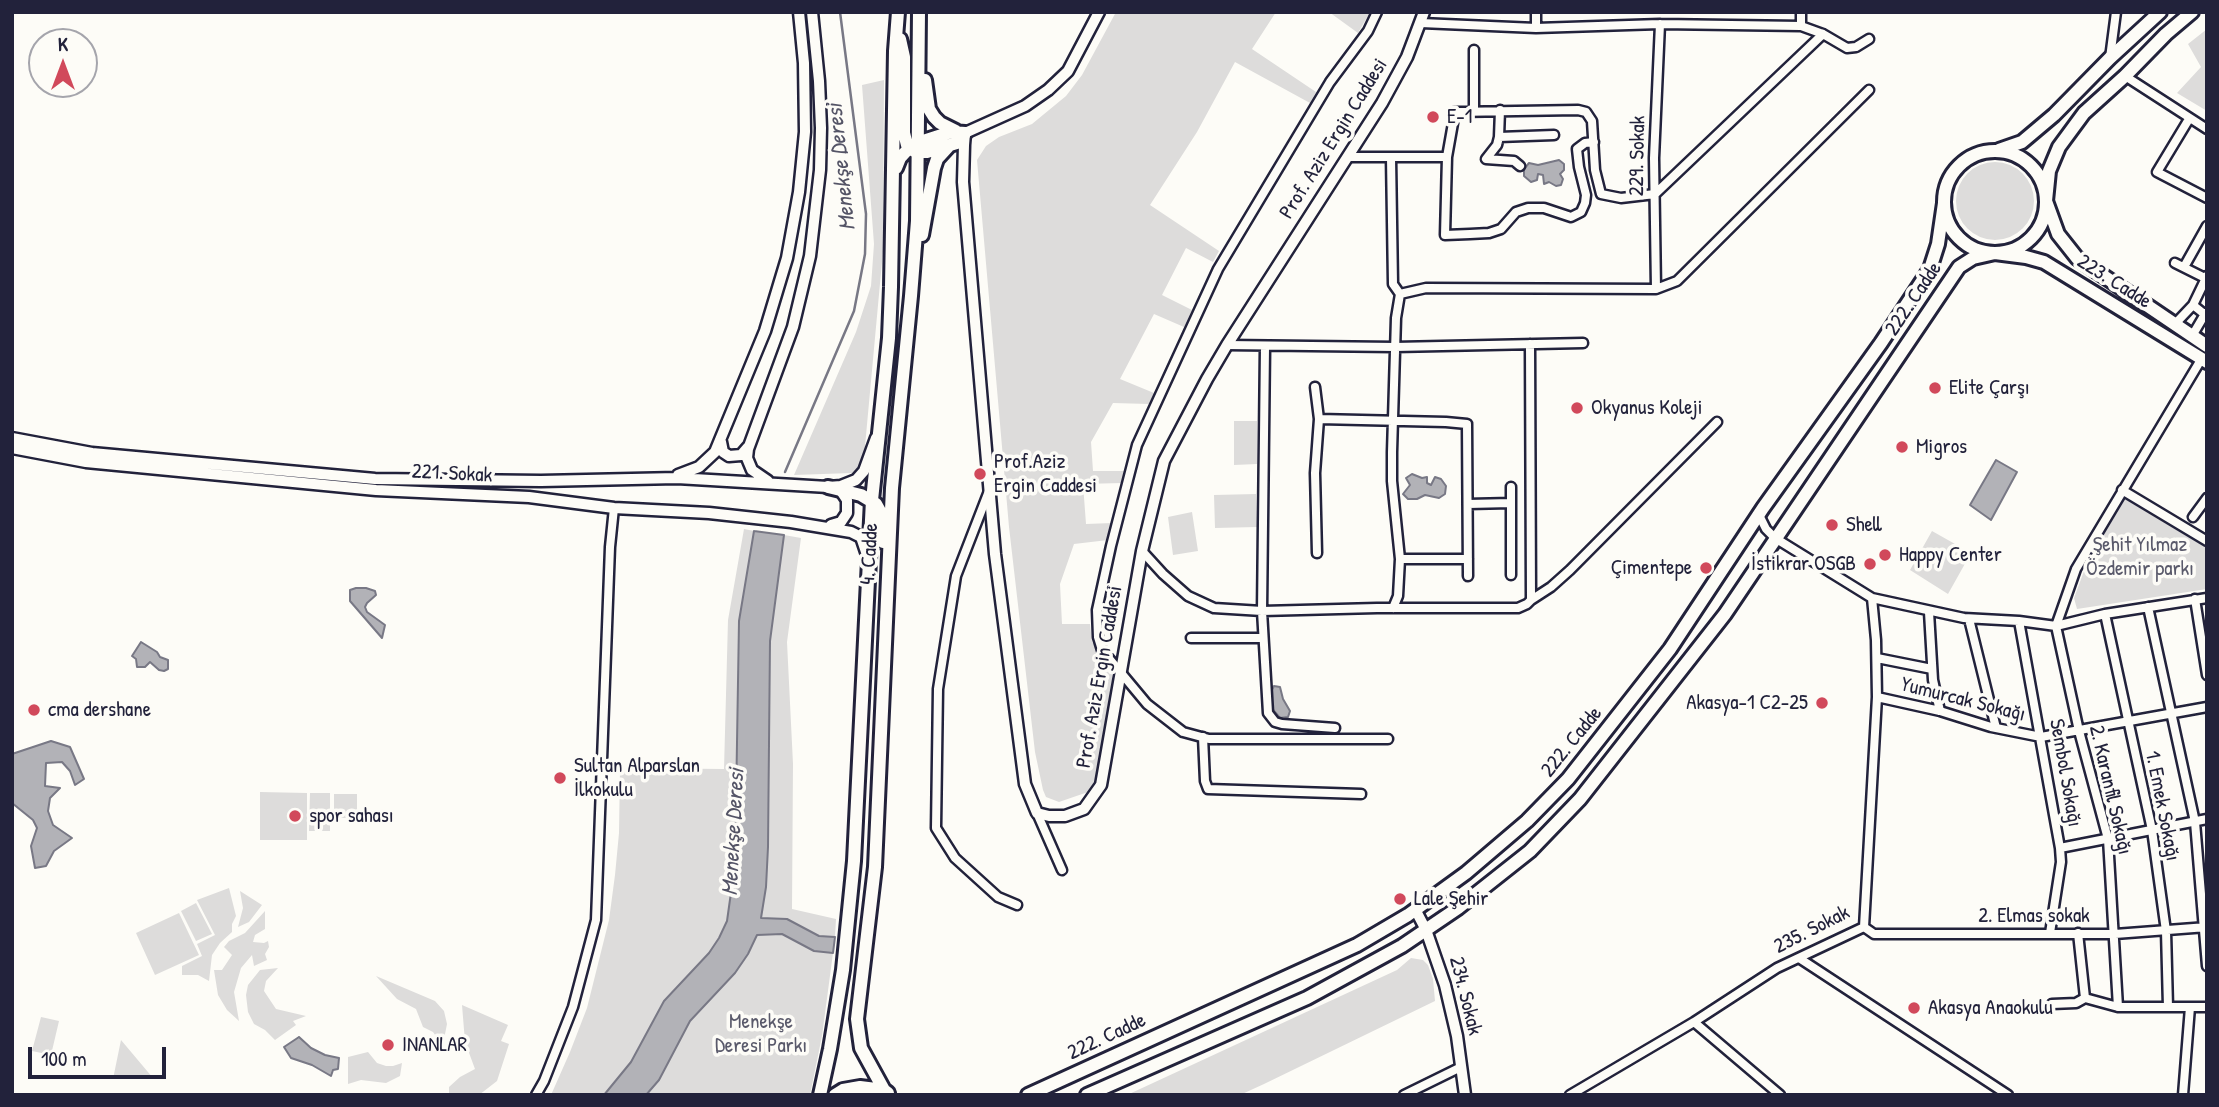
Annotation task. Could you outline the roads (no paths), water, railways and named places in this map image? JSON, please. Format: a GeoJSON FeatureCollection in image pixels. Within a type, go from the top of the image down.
{"type":"FeatureCollection","features":[{"type":"Feature","properties":{"kind":"main road","name":"4. Cadde"},"geometry":{"type":"LineString","coordinates":[[820,1095],[841,980],[854,861],[872,500],[888,338],[898,12]]}},
{"type":"Feature","properties":{"kind":"main road","name":"4. Cadde"},"geometry":{"type":"LineString","coordinates":[[887,1093],[861,1048],[857,1019],[875,867],[892,488],[917,221],[915,147],[919,12]]}},
{"type":"Feature","properties":{"kind":"main road"},"geometry":{"type":"LineString","coordinates":[[2160,12],[2054,115],[2022,142],[1996,151],[1979,153],[1965,160],[1946,187],[1944,203],[1954,232],[1972,247],[1995,253],[2011,250],[2025,243],[2037,232],[2044,217],[2049,171],[2059,146],[2084,113],[2192,12]]}},
{"type":"Feature","properties":{"kind":"main road"},"geometry":{"type":"LineString","coordinates":[[896,29],[904,57],[904,133],[907,145],[927,152],[948,147],[960,142],[961,132]]}},
{"type":"Feature","properties":{"kind":"main road"},"geometry":{"type":"LineString","coordinates":[[919,37],[929,109],[940,123],[961,132]]}},
{"type":"Feature","properties":{"kind":"main road"},"geometry":{"type":"LineString","coordinates":[[893,175],[900,158],[915,147],[961,132]]}},
{"type":"Feature","properties":{"kind":"main road"},"geometry":{"type":"LineString","coordinates":[[912,283],[934,168],[937,159],[948,147]]}},
{"type":"Feature","properties":{"kind":"main road"},"geometry":{"type":"LineString","coordinates":[[1996,151],[2011,153],[2025,160],[2044,186],[2046,201]]}},
{"type":"Feature","properties":{"kind":"main road","name":"223. Cadde"},"geometry":{"type":"LineString","coordinates":[[2046,201],[2058,234],[2077,258],[2192,336],[2205,355]]}},
{"type":"Feature","properties":{"kind":"main road","name":"222. Cadde"},"geometry":{"type":"LineString","coordinates":[[1028,1095],[1357,945],[1466,873],[1527,821],[1568,779],[1670,649],[1759,515],[1881,343],[1930,269],[1938,244],[1944,203]]}},
{"type":"Feature","properties":{"kind":"main road","name":"223. Cadde"},"geometry":{"type":"LineString","coordinates":[[1995,253],[2044,262],[2205,355]]}},
{"type":"Feature","properties":{"kind":"main road","name":"222. Cadde"},"geometry":{"type":"LineString","coordinates":[[1087,1095],[1307,998],[1402,946],[1458,908],[1530,851],[1580,799],[1724,614],[1947,282],[1959,267],[1973,258],[1995,253]]}},
{"type":"Feature","properties":{"kind":"main road"},"geometry":{"type":"LineString","coordinates":[[828,487],[872,500],[879,508],[888,577]]}},
{"type":"Feature","properties":{"kind":"main road"},"geometry":{"type":"LineString","coordinates":[[835,1095],[843,1090],[860,1087],[887,1093]]}},
{"type":"Feature","properties":{"kind":"street"},"geometry":{"type":"LineString","coordinates":[[667,478],[699,467],[715,452],[773,308],[796,217],[805,120],[804,63],[799,12]]}},
{"type":"Feature","properties":{"kind":"street"},"geometry":{"type":"LineString","coordinates":[[779,484],[752,470],[747,458],[749,445],[793,327],[810,256],[820,170],[821,128],[812,12]]}},
{"type":"Feature","properties":{"kind":"street"},"geometry":{"type":"LineString","coordinates":[[1062,870],[1025,785],[989,491],[961,132],[1025,106],[1048,90],[1068,71],[1099,12]]}},
{"type":"Feature","properties":{"kind":"street"},"geometry":{"type":"LineString","coordinates":[[1377,12],[1368,31],[1330,82],[1217,269],[1137,445],[1097,610],[1098,637],[1102,650],[1147,704],[1183,732],[1203,737],[1388,739]]}},
{"type":"Feature","properties":{"kind":"street","name":"Prof. Aziz Ergin Caddesi"},"geometry":{"type":"LineString","coordinates":[[1037,813],[1066,816],[1084,809],[1101,785],[1142,551],[1164,461],[1227,345],[1382,103],[1407,57],[1424,12]]}},
{"type":"Feature","properties":{"kind":"street"},"geometry":{"type":"LineString","coordinates":[[1536,12],[1536,28]]}},
{"type":"Feature","properties":{"kind":"street"},"geometry":{"type":"LineString","coordinates":[[1801,12],[1801,26]]}},
{"type":"Feature","properties":{"kind":"street"},"geometry":{"type":"LineString","coordinates":[[2110,58],[2116,12]]}},
{"type":"Feature","properties":{"kind":"street"},"geometry":{"type":"LineString","coordinates":[[1421,23],[1536,28],[1660,24],[1801,26],[1823,34],[1847,48],[1856,47],[1869,39]]}},
{"type":"Feature","properties":{"kind":"street","name":"229. Sokak"},"geometry":{"type":"LineString","coordinates":[[1656,289],[1655,194],[1660,24]]}},
{"type":"Feature","properties":{"kind":"street"},"geometry":{"type":"LineString","coordinates":[[1594,142],[1585,143],[1577,149],[1586,195],[1581,212],[1571,217],[1544,208],[1528,208],[1516,212],[1501,229],[1489,233],[1445,235],[1447,157],[1455,112],[1578,110],[1586,113],[1592,121],[1594,142],[1595,170],[1601,194],[1621,198],[1655,194],[1823,34]]}},
{"type":"Feature","properties":{"kind":"street"},"geometry":{"type":"LineString","coordinates":[[1474,50],[1474,111]]}},
{"type":"Feature","properties":{"kind":"street"},"geometry":{"type":"LineString","coordinates":[[2125,76],[2207,129]]}},
{"type":"Feature","properties":{"kind":"street"},"geometry":{"type":"LineString","coordinates":[[1400,294],[1426,288],[1656,289],[1677,281],[1869,90]]}},
{"type":"Feature","properties":{"kind":"street"},"geometry":{"type":"LineString","coordinates":[[1500,110],[1497,145],[1486,159],[1514,162],[1520,166]]}},
{"type":"Feature","properties":{"kind":"street"},"geometry":{"type":"LineString","coordinates":[[2189,119],[2157,172],[2207,198]]}},
{"type":"Feature","properties":{"kind":"street"},"geometry":{"type":"LineString","coordinates":[[1499,137],[1554,135]]}},
{"type":"Feature","properties":{"kind":"street"},"geometry":{"type":"LineString","coordinates":[[1348,157],[1447,157]]}},
{"type":"Feature","properties":{"kind":"street"},"geometry":{"type":"LineString","coordinates":[[1391,158],[1393,285],[1400,294],[1396,318],[1392,421],[1392,481],[1400,559],[1398,596],[1393,608]]}},
{"type":"Feature","properties":{"kind":"street"},"geometry":{"type":"LineString","coordinates":[[2184,267],[2207,226]]}},
{"type":"Feature","properties":{"kind":"street"},"geometry":{"type":"LineString","coordinates":[[2174,325],[2193,305],[2206,277],[2175,263]]}},
{"type":"Feature","properties":{"kind":"street"},"geometry":{"type":"LineString","coordinates":[[2192,336],[2206,314],[2193,305]]}},
{"type":"Feature","properties":{"kind":"street"},"geometry":{"type":"LineString","coordinates":[[1227,345],[1395,347],[1583,342]]}},
{"type":"Feature","properties":{"kind":"street"},"geometry":{"type":"LineString","coordinates":[[1530,344],[1531,600]]}},
{"type":"Feature","properties":{"kind":"street"},"geometry":{"type":"LineString","coordinates":[[1265,347],[1262,611],[1266,702],[1270,718],[1282,724],[1335,728]]}},
{"type":"Feature","properties":{"kind":"street"},"geometry":{"type":"LineString","coordinates":[[2056,626],[2076,569],[2205,355]]}},
{"type":"Feature","properties":{"kind":"street"},"geometry":{"type":"LineString","coordinates":[[1315,387],[1319,419],[1315,473],[1317,553]]}},
{"type":"Feature","properties":{"kind":"street"},"geometry":{"type":"LineString","coordinates":[[1319,419],[1467,424],[1468,576]]}},
{"type":"Feature","properties":{"kind":"street"},"geometry":{"type":"LineString","coordinates":[[1142,551],[1188,596],[1214,608],[1262,611],[1518,608],[1528,604],[1570,570],[1717,422]]}},
{"type":"Feature","properties":{"kind":"street"},"geometry":{"type":"LineString","coordinates":[[12,438],[92,453],[376,479],[541,481],[667,478],[828,487],[841,486],[856,480],[864,471],[877,434]]}},
{"type":"Feature","properties":{"kind":"street"},"geometry":{"type":"LineString","coordinates":[[722,438],[721,448],[729,456],[741,455],[749,445]]}},
{"type":"Feature","properties":{"kind":"street","name":"221. Sokak"},"geometry":{"type":"LineString","coordinates":[[12,448],[86,463],[376,490],[529,497],[614,508],[709,513],[842,528],[860,537],[868,565]]}},
{"type":"Feature","properties":{"kind":"street"},"geometry":{"type":"LineString","coordinates":[[1511,486],[1511,575]]}},
{"type":"Feature","properties":{"kind":"street"},"geometry":{"type":"LineString","coordinates":[[2122,490],[2207,541]]}},
{"type":"Feature","properties":{"kind":"street"},"geometry":{"type":"LineString","coordinates":[[827,527],[841,522],[847,513],[847,500],[841,491]]}},
{"type":"Feature","properties":{"kind":"street"},"geometry":{"type":"LineString","coordinates":[[989,491],[956,576],[938,689],[936,828],[955,858],[999,897],[1017,905]]}},
{"type":"Feature","properties":{"kind":"street"},"geometry":{"type":"LineString","coordinates":[[2193,517],[2207,498]]}},
{"type":"Feature","properties":{"kind":"street"},"geometry":{"type":"LineString","coordinates":[[1468,504],[1511,503]]}},
{"type":"Feature","properties":{"kind":"street"},"geometry":{"type":"LineString","coordinates":[[536,1095],[573,1006],[597,919],[610,547],[614,508]]}},
{"type":"Feature","properties":{"kind":"street"},"geometry":{"type":"LineString","coordinates":[[1759,515],[1766,529],[1775,538],[1872,598],[1929,612],[1969,619],[2056,626],[2105,614],[2207,598]]}},
{"type":"Feature","properties":{"kind":"street"},"geometry":{"type":"LineString","coordinates":[[1400,559],[1468,559]]}},
{"type":"Feature","properties":{"kind":"street","name":"235. Sokak"},"geometry":{"type":"LineString","coordinates":[[1570,1095],[1693,1022],[1777,968],[1864,927],[1877,697],[1872,598]]}},
{"type":"Feature","properties":{"kind":"street"},"geometry":{"type":"LineString","coordinates":[[2196,599],[2207,675]]}},
{"type":"Feature","properties":{"kind":"street"},"geometry":{"type":"LineString","coordinates":[[2148,607],[2194,822],[2206,927],[2207,966]]}},
{"type":"Feature","properties":{"kind":"street"},"geometry":{"type":"LineString","coordinates":[[1929,612],[1932,669],[1940,712]]}},
{"type":"Feature","properties":{"kind":"street","name":"1. Emek Sokağı"},"geometry":{"type":"LineString","coordinates":[[2105,614],[2152,830],[2166,931],[2168,1007]]}},
{"type":"Feature","properties":{"kind":"street"},"geometry":{"type":"LineString","coordinates":[[1969,619],[1996,728]]}},
{"type":"Feature","properties":{"kind":"street","name":"Sembol Sokağı"},"geometry":{"type":"LineString","coordinates":[[2019,621],[2060,848],[2061,862],[2050,933]]}},
{"type":"Feature","properties":{"kind":"street","name":"2. Karanfil Sokağı"},"geometry":{"type":"LineString","coordinates":[[2056,626],[2079,732],[2108,839],[2118,1007]]}},
{"type":"Feature","properties":{"kind":"street"},"geometry":{"type":"LineString","coordinates":[[1191,638],[1263,638]]}},
{"type":"Feature","properties":{"kind":"street"},"geometry":{"type":"LineString","coordinates":[[1877,658],[1932,669]]}},
{"type":"Feature","properties":{"kind":"street","name":"Yumurcak Sokağı"},"geometry":{"type":"LineString","coordinates":[[1877,697],[2042,737],[2207,707]]}},
{"type":"Feature","properties":{"kind":"street"},"geometry":{"type":"LineString","coordinates":[[1203,737],[1205,781],[1208,789],[1361,794]]}},
{"type":"Feature","properties":{"kind":"street"},"geometry":{"type":"LineString","coordinates":[[2060,848],[2207,819]]}},
{"type":"Feature","properties":{"kind":"street","name":"234. Sokak"},"geometry":{"type":"LineString","coordinates":[[1415,909],[1426,930],[1445,985],[1457,1036],[1465,1095]]}},
{"type":"Feature","properties":{"kind":"street","name":"2. Elmas sokak"},"geometry":{"type":"LineString","coordinates":[[1864,927],[1874,934],[2115,934],[2206,927]]}},
{"type":"Feature","properties":{"kind":"street"},"geometry":{"type":"LineString","coordinates":[[2078,933],[2085,999]]}},
{"type":"Feature","properties":{"kind":"street"},"geometry":{"type":"LineString","coordinates":[[1799,958],[2008,1095]]}},
{"type":"Feature","properties":{"kind":"street"},"geometry":{"type":"LineString","coordinates":[[2052,1004],[2076,1003],[2085,999],[2118,1007],[2207,1007]]}},
{"type":"Feature","properties":{"kind":"street"},"geometry":{"type":"LineString","coordinates":[[2183,1095],[2190,1007]]}},
{"type":"Feature","properties":{"kind":"street"},"geometry":{"type":"LineString","coordinates":[[1693,1022],[1780,1095]]}},
{"type":"Feature","properties":{"kind":"street"},"geometry":{"type":"LineString","coordinates":[[1404,1095],[1461,1067]]}},
{"type":"Feature","properties":{"kind":"waterway","name":"Menekşe Deresi"},"geometry":{"type":"LineString","coordinates":[[785,472],[854,311],[865,254],[866,214],[840,12]]}},
{"type":"Feature","properties":{"kind":"place","name":"E-1"},"geometry":{"type":"Point","coordinates":[1433,117]}},
{"type":"Feature","properties":{"kind":"place","name":"Elite Çarşı"},"geometry":{"type":"Point","coordinates":[1935,388]}},
{"type":"Feature","properties":{"kind":"place","name":"Okyanus Koleji"},"geometry":{"type":"Point","coordinates":[1577,408]}},
{"type":"Feature","properties":{"kind":"place","name":"Migros"},"geometry":{"type":"Point","coordinates":[1902,447]}},
{"type":"Feature","properties":{"kind":"place","name":"Prof.Aziz Ergin Caddesi"},"geometry":{"type":"Point","coordinates":[980,474]}},
{"type":"Feature","properties":{"kind":"place","name":"Shell"},"geometry":{"type":"Point","coordinates":[1832,525]}},
{"type":"Feature","properties":{"kind":"place","name":"Happy Center"},"geometry":{"type":"Point","coordinates":[1885,555]}},
{"type":"Feature","properties":{"kind":"place","name":"İstikrar OSGB"},"geometry":{"type":"Point","coordinates":[1870,564]}},
{"type":"Feature","properties":{"kind":"place","name":"Çimentepe"},"geometry":{"type":"Point","coordinates":[1706,568]}},
{"type":"Feature","properties":{"kind":"place","name":"Akasya-1 C2-25"},"geometry":{"type":"Point","coordinates":[1822,703]}},
{"type":"Feature","properties":{"kind":"place","name":"cma dershane"},"geometry":{"type":"Point","coordinates":[34,710]}},
{"type":"Feature","properties":{"kind":"place","name":"Sultan Alparslan İlkokulu"},"geometry":{"type":"Point","coordinates":[560,778]}},
{"type":"Feature","properties":{"kind":"place","name":"spor sahası"},"geometry":{"type":"Point","coordinates":[295,816]}},
{"type":"Feature","properties":{"kind":"place","name":"Lale Şehir"},"geometry":{"type":"Point","coordinates":[1400,899]}},
{"type":"Feature","properties":{"kind":"place","name":"Akasya Anaokulu"},"geometry":{"type":"Point","coordinates":[1914,1008]}},
{"type":"Feature","properties":{"kind":"place","name":"INANLAR"},"geometry":{"type":"Point","coordinates":[388,1045]}},
{"type":"Feature","properties":{"kind":"park label","name":"Şehit Yılmaz Özdemir parkı"},"geometry":{"type":"Point","coordinates":[2140,557]}},
{"type":"Feature","properties":{"kind":"park label","name":"Menekşe Deresi Parkı"},"geometry":{"type":"Point","coordinates":[761,1034]}}]}
